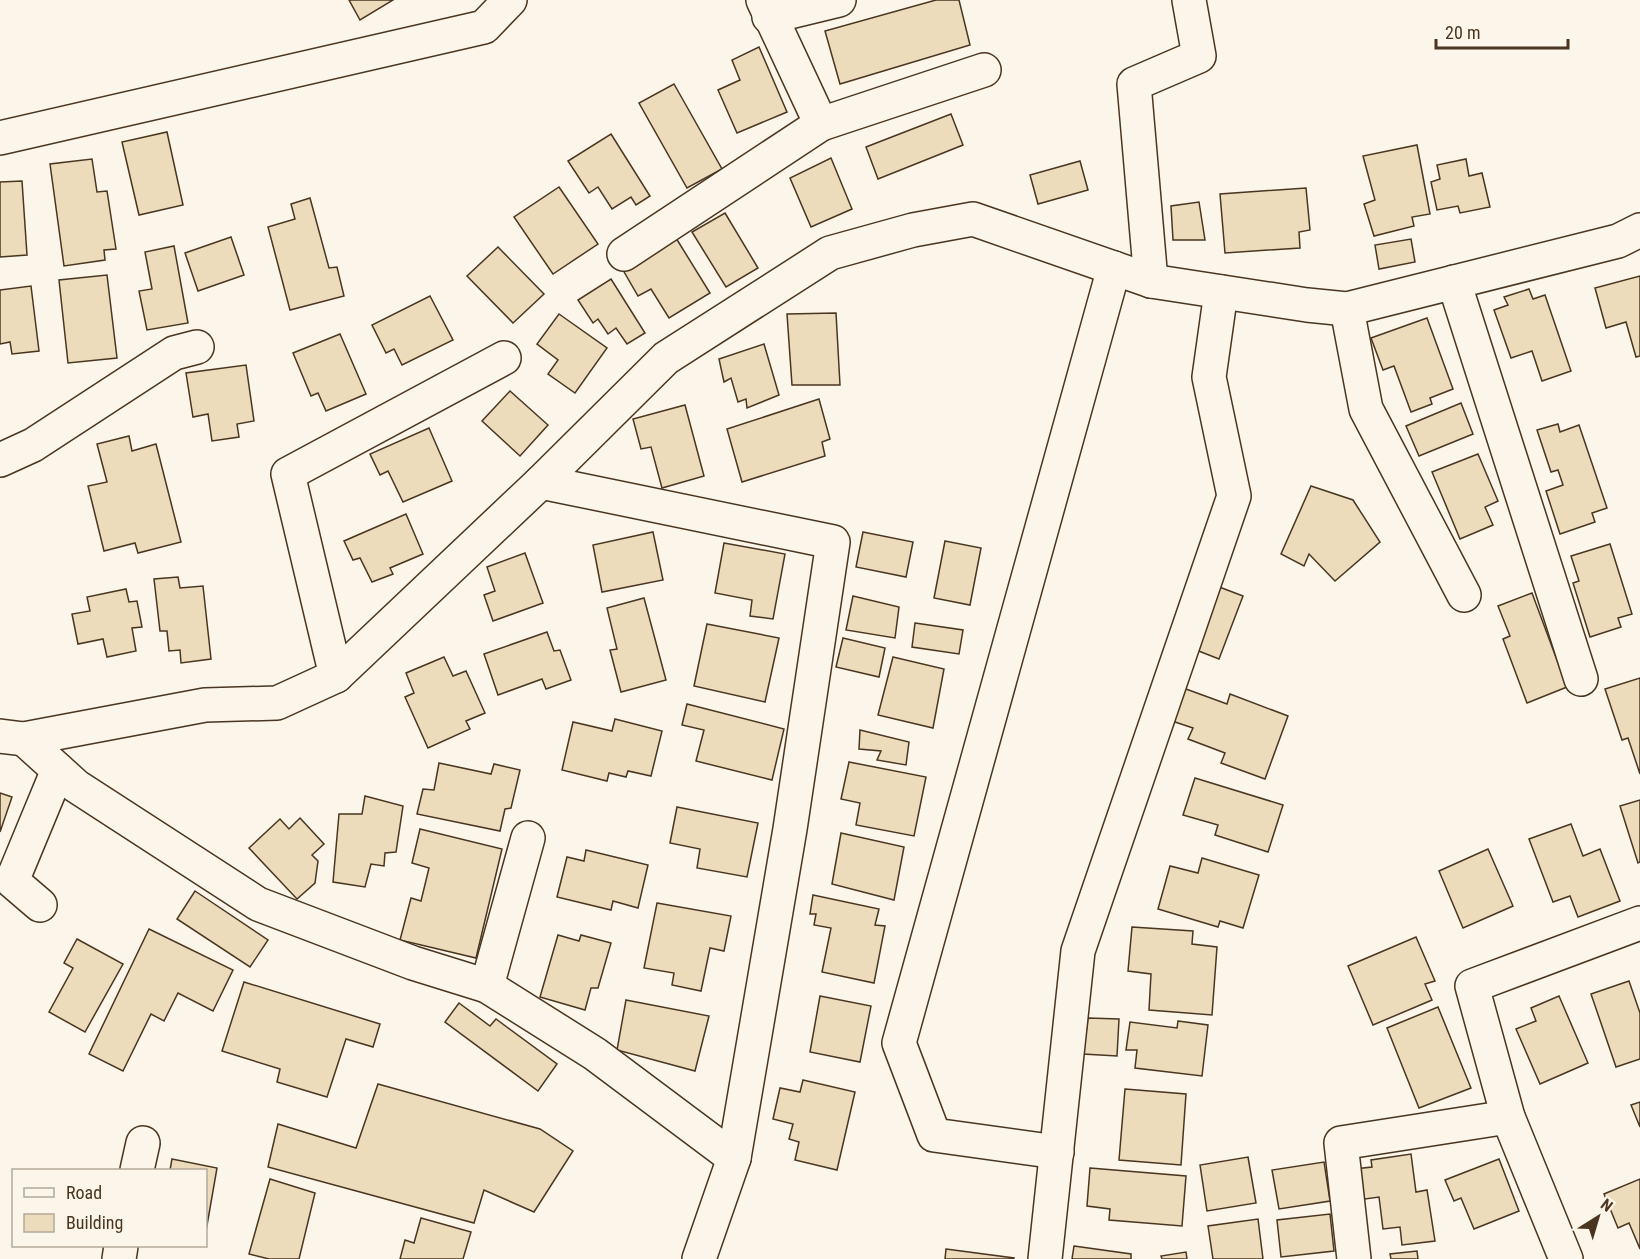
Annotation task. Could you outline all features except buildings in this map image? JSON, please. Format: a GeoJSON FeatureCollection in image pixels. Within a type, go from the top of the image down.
{"type":"FeatureCollection","features":[{"type":"Feature","properties":{"kind":"street"},"geometry":{"type":"LineString","coordinates":[[0,138],[484,27],[510,0]]}},
{"type":"Feature","properties":{"kind":"street"},"geometry":{"type":"LineString","coordinates":[[821,124],[766,9],[839,0]]}},
{"type":"Feature","properties":{"kind":"street"},"geometry":{"type":"LineString","coordinates":[[1151,281],[1134,84],[1199,56],[1189,0]]}},
{"type":"Feature","properties":{"kind":"street"},"geometry":{"type":"LineString","coordinates":[[624,254],[821,124],[984,70]]}},
{"type":"Feature","properties":{"kind":"street"},"geometry":{"type":"LineString","coordinates":[[12,738],[205,705],[277,703],[336,676],[541,482],[666,358],[830,253],[914,230],[973,219],[1151,281],[1347,309],[1618,241],[1640,230]]}},
{"type":"Feature","properties":{"kind":"street"},"geometry":{"type":"LineString","coordinates":[[1057,1152],[934,1135],[899,1042],[1114,268]]}},
{"type":"Feature","properties":{"kind":"street"},"geometry":{"type":"LineString","coordinates":[[1454,282],[1581,679]]}},
{"type":"Feature","properties":{"kind":"street"},"geometry":{"type":"LineString","coordinates":[[1046,1259],[1078,951],[1234,496],[1209,377],[1221,292]]}},
{"type":"Feature","properties":{"kind":"street"},"geometry":{"type":"LineString","coordinates":[[1347,309],[1366,409],[1464,595]]}},
{"type":"Feature","properties":{"kind":"street"},"geometry":{"type":"LineString","coordinates":[[0,459],[33,445],[126,387],[174,353],[197,347]]}},
{"type":"Feature","properties":{"kind":"street"},"geometry":{"type":"LineString","coordinates":[[336,676],[288,474],[504,358]]}},
{"type":"Feature","properties":{"kind":"street"},"geometry":{"type":"LineString","coordinates":[[541,482],[833,542],[790,829],[734,1158],[699,1259]]}},
{"type":"Feature","properties":{"kind":"street"},"geometry":{"type":"LineString","coordinates":[[12,738],[58,770],[76,786],[258,904],[413,963],[487,986],[595,1054],[734,1158]]}},
{"type":"Feature","properties":{"kind":"street"},"geometry":{"type":"LineString","coordinates":[[40,905],[12,881],[58,770]]}},
{"type":"Feature","properties":{"kind":"street"},"geometry":{"type":"LineString","coordinates":[[487,986],[528,838]]}},
{"type":"Feature","properties":{"kind":"street"},"geometry":{"type":"LineString","coordinates":[[1566,1259],[1508,1117],[1472,986],[1640,923]]}},
{"type":"Feature","properties":{"kind":"street"},"geometry":{"type":"LineString","coordinates":[[1354,1259],[1341,1143],[1508,1117]]}}]}
